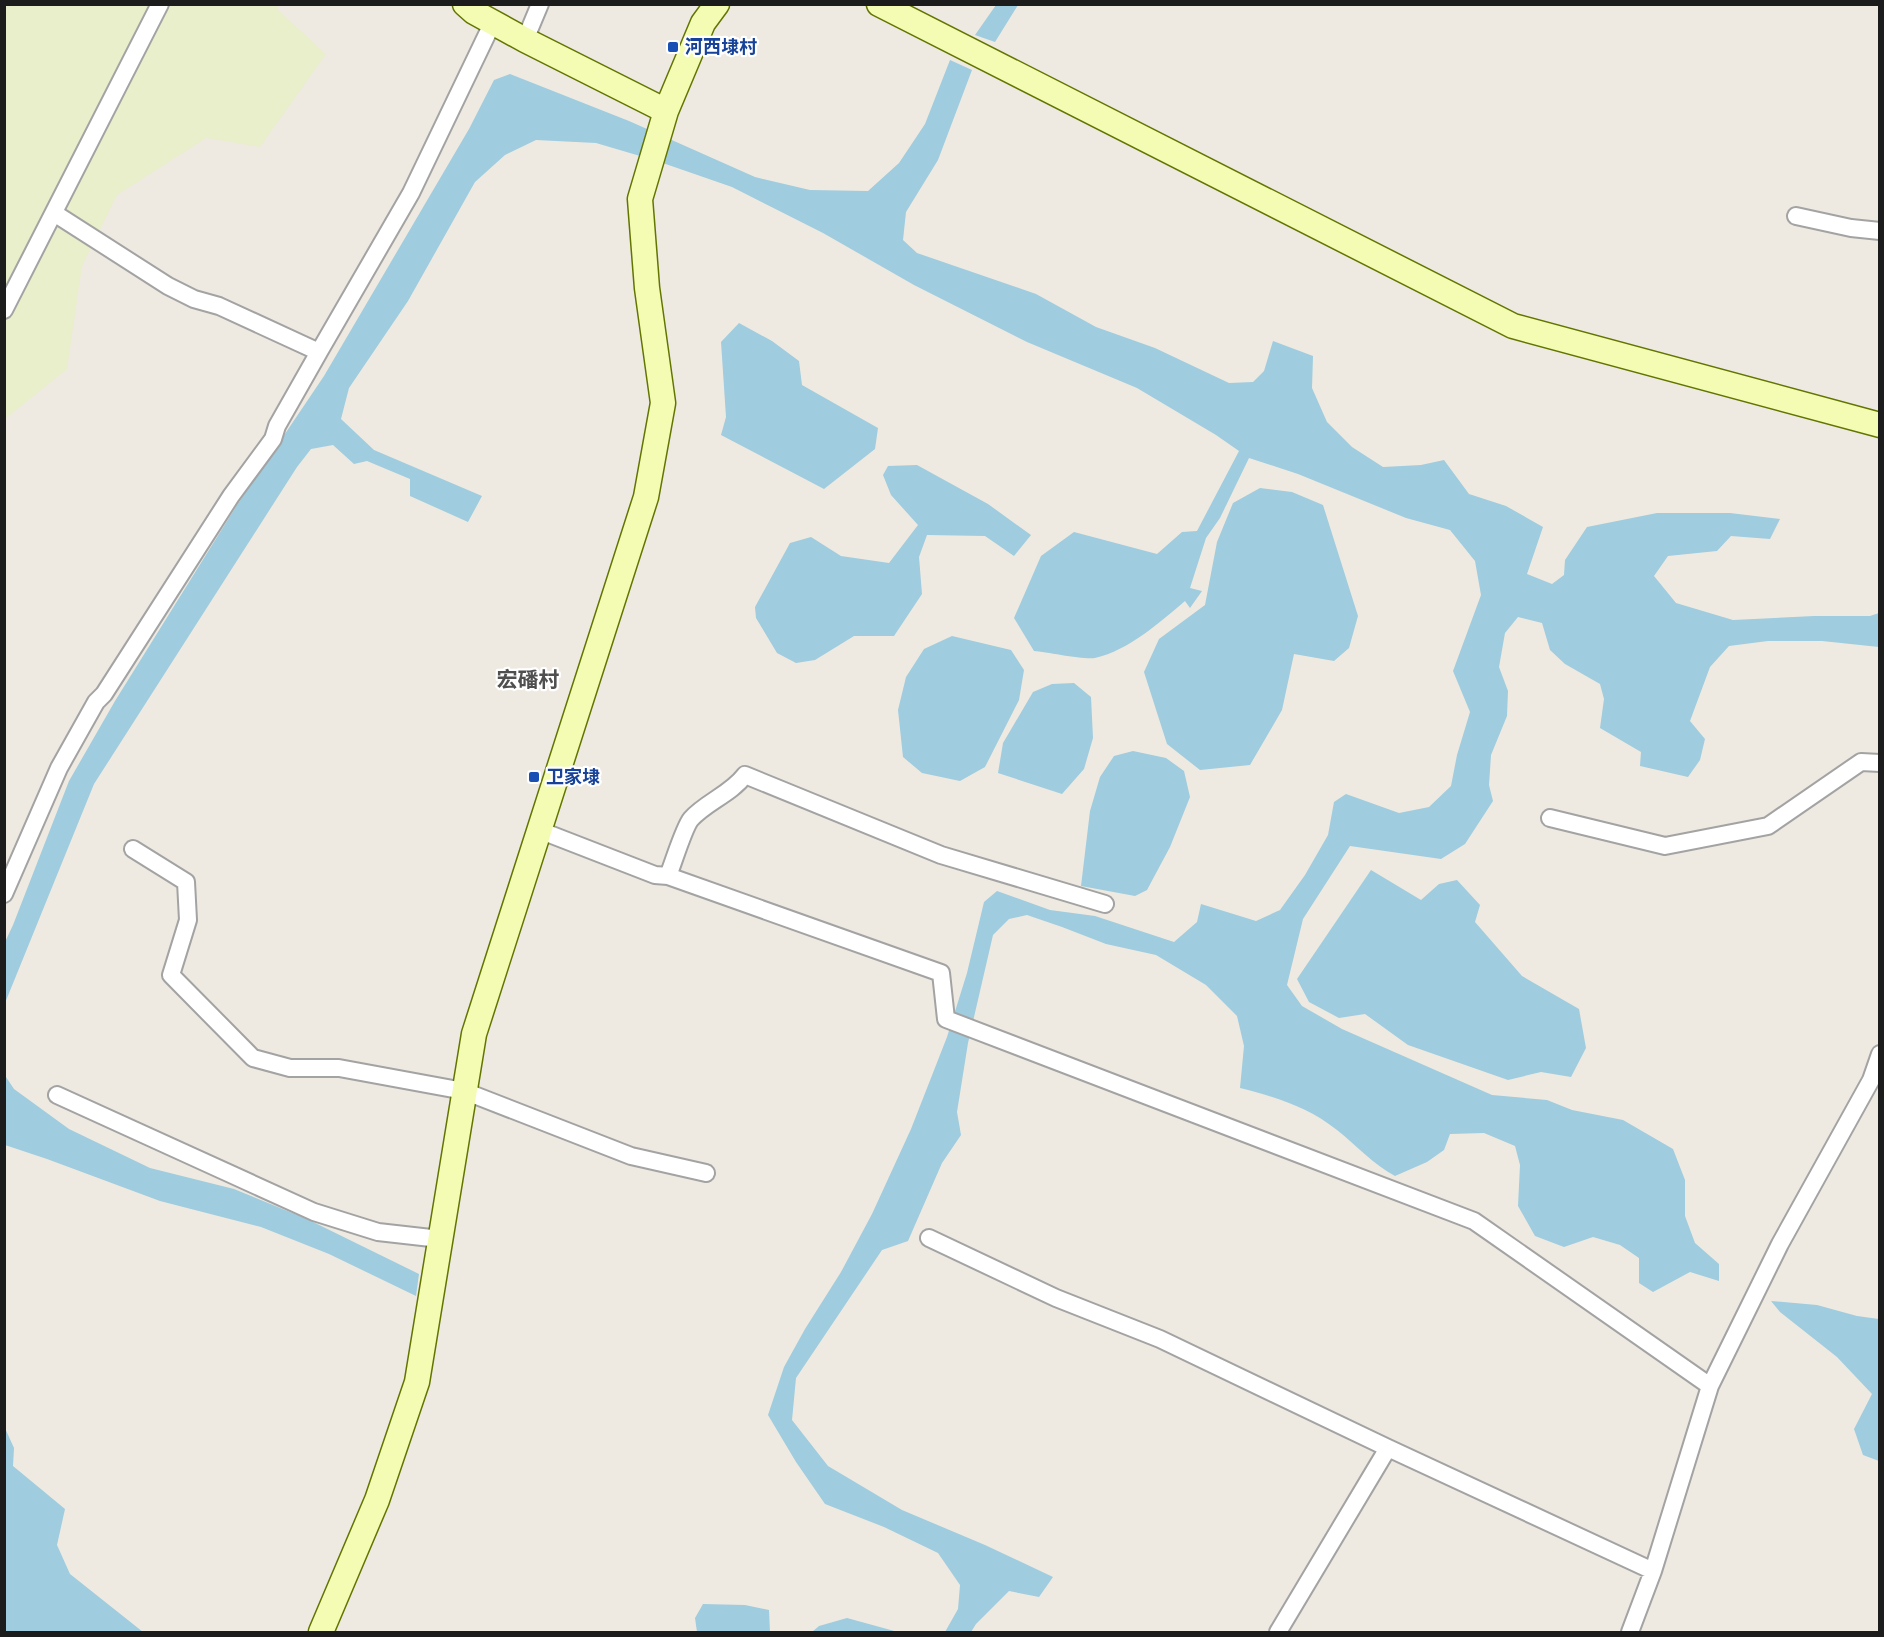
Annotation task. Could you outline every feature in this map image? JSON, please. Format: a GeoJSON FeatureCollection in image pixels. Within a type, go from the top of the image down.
{"type":"FeatureCollection","features":[{"type":"Feature","properties":{"kind":"street"},"geometry":{"type":"LineString","coordinates":[[4,310],[160,4]]}},
{"type":"Feature","properties":{"kind":"street"},"geometry":{"type":"LineString","coordinates":[[465,4],[663,120]]}},
{"type":"Feature","properties":{"kind":"street"},"geometry":{"type":"LineString","coordinates":[[525,40],[540,4]]}},
{"type":"Feature","properties":{"kind":"street"},"geometry":{"type":"LineString","coordinates":[[321,1632],[377,1500],[417,1382],[474,1034],[646,497],[663,403],[647,288],[640,199],[663,120],[703,22],[717,4]]}},
{"type":"Feature","properties":{"kind":"street"},"geometry":{"type":"LineString","coordinates":[[879,4],[1513,326],[1880,425]]}},
{"type":"Feature","properties":{"kind":"street"},"geometry":{"type":"LineString","coordinates":[[4,894],[59,768],[96,702],[104,694],[231,496],[273,438],[277,426],[411,193],[493,22]]}},
{"type":"Feature","properties":{"kind":"street"},"geometry":{"type":"LineString","coordinates":[[54,213],[194,300],[219,306],[319,352]]}},
{"type":"Feature","properties":{"kind":"street"},"geometry":{"type":"LineString","coordinates":[[1796,216],[1851,228],[1880,231]]}},
{"type":"Feature","properties":{"kind":"street"},"geometry":{"type":"LineString","coordinates":[[1550,818],[1665,846],[1768,826],[1861,762],[1880,763]]}},
{"type":"Feature","properties":{"kind":"street"},"geometry":{"type":"LineString","coordinates":[[668,876],[690,820],[739,783],[745,775],[941,855],[1105,904]]}},
{"type":"Feature","properties":{"kind":"street"},"geometry":{"type":"LineString","coordinates":[[539,830],[655,875],[668,876],[941,973],[946,1019],[1474,1221],[1710,1386]]}},
{"type":"Feature","properties":{"kind":"street"},"geometry":{"type":"LineString","coordinates":[[134,849],[186,882],[188,920],[171,975],[253,1058],[290,1068],[339,1068],[464,1091],[632,1155],[706,1173]]}},
{"type":"Feature","properties":{"kind":"street"},"geometry":{"type":"LineString","coordinates":[[1630,1632],[1653,1570],[1710,1386],[1780,1244],[1871,1080],[1880,1054]]}},
{"type":"Feature","properties":{"kind":"street"},"geometry":{"type":"LineString","coordinates":[[57,1095],[314,1212],[378,1232],[440,1239]]}},
{"type":"Feature","properties":{"kind":"street"},"geometry":{"type":"LineString","coordinates":[[929,1238],[1056,1298],[1160,1339],[1388,1448],[1653,1570]]}},
{"type":"Feature","properties":{"kind":"street"},"geometry":{"type":"LineString","coordinates":[[1278,1632],[1388,1448]]}},
{"type":"Feature","properties":{"kind":"green space"},"geometry":{"type":"Polygon","coordinates":[[[5,5],[278,5],[277,9],[326,54],[260,147],[206,138],[117,195],[82,266],[67,369],[5,419],[5,5]]]}},
{"type":"Feature","properties":{"kind":"water"},"geometry":{"type":"Polygon","coordinates":[[[996,5],[1018,5],[995,42],[975,35],[996,5]]]}},
{"type":"Feature","properties":{"kind":"water"},"geometry":{"type":"Polygon","coordinates":[[[950,60],[972,70],[938,160],[906,212],[903,240],[917,253],[1036,294],[1096,327],[1155,348],[1229,383],[1253,382],[1264,371],[1273,341],[1313,356],[1312,388],[1327,422],[1352,447],[1383,467],[1421,465],[1444,460],[1469,494],[1506,506],[1543,527],[1527,574],[1552,584],[1564,575],[1565,560],[1587,527],[1657,513],[1730,513],[1780,519],[1770,539],[1731,536],[1717,551],[1668,556],[1654,576],[1676,603],[1733,620],[1870,616],[1879,613],[1879,647],[1822,641],[1768,641],[1729,646],[1710,667],[1690,721],[1705,739],[1700,760],[1688,777],[1640,766],[1641,752],[1600,728],[1604,699],[1600,684],[1565,664],[1550,650],[1542,623],[1518,617],[1505,633],[1499,667],[1508,691],[1507,716],[1491,755],[1489,785],[1493,801],[1465,844],[1441,859],[1350,846],[1303,919],[1287,985],[1302,1006],[1342,1029],[1492,1095],[1547,1100],[1572,1110],[1623,1120],[1673,1149],[1685,1180],[1685,1216],[1695,1243],[1719,1264],[1719,1281],[1690,1272],[1653,1292],[1639,1283],[1639,1258],[1620,1245],[1593,1237],[1564,1247],[1535,1236],[1518,1206],[1520,1165],[1515,1146],[1484,1133],[1450,1134],[1444,1150],[1427,1162],[1395,1176],[1315,1115],[1279,1099],[1240,1088],[1244,1046],[1237,1016],[1206,985],[1156,955],[1106,944],[1027,915],[1009,919],[993,935],[968,1043],[957,1112],[961,1135],[942,1163],[908,1241],[882,1250],[796,1378],[792,1420],[828,1466],[902,1510],[1053,1577],[1039,1597],[1009,1591],[971,1632],[945,1632],[958,1609],[960,1585],[938,1553],[884,1527],[825,1504],[768,1415],[784,1367],[841,1272],[872,1214],[911,1129],[947,1037],[967,973],[984,902],[997,891],[1050,910],[1095,916],[1174,942],[1197,922],[1201,904],[1256,921],[1280,910],[1305,875],[1328,835],[1334,802],[1346,794],[1399,813],[1429,807],[1451,786],[1457,755],[1470,712],[1453,671],[1481,595],[1475,561],[1450,530],[1406,518],[1298,474],[1249,458],[1220,518],[1206,538],[1190,588],[1202,591],[1190,608],[1185,601],[1132,642],[1095,658],[1034,651],[1014,618],[1041,556],[1074,532],[1157,554],[1182,532],[1197,531],[1239,451],[1137,388],[1027,342],[914,285],[823,233],[732,187],[596,143],[536,140],[505,155],[475,182],[408,301],[349,388],[341,419],[374,450],[482,496],[468,522],[410,496],[410,479],[367,461],[354,464],[333,445],[311,449],[297,467],[94,784],[5,1003],[5,942],[69,781],[115,701],[237,505],[324,376],[469,129],[494,80],[510,74],[629,121],[755,177],[810,190],[868,191],[899,163],[925,124],[950,60]]]}},
{"type":"Feature","properties":{"kind":"water"},"geometry":{"type":"Polygon","coordinates":[[[739,323],[772,341],[799,361],[802,385],[878,428],[875,449],[824,489],[721,435],[726,417],[721,342],[739,323]]]}},
{"type":"Feature","properties":{"kind":"water"},"geometry":{"type":"Polygon","coordinates":[[[917,465],[988,504],[1031,535],[1014,556],[985,536],[927,535],[919,557],[922,594],[894,636],[854,636],[815,660],[796,663],[777,653],[756,618],[755,607],[790,543],[811,537],[841,556],[889,563],[918,525],[891,495],[883,475],[888,466],[917,465]]]}},
{"type":"Feature","properties":{"kind":"water"},"geometry":{"type":"Polygon","coordinates":[[[1260,488],[1292,492],[1323,505],[1358,616],[1349,648],[1334,661],[1294,654],[1282,710],[1250,765],[1200,770],[1167,744],[1144,672],[1159,639],[1205,605],[1217,542],[1233,503],[1260,488]]]}},
{"type":"Feature","properties":{"kind":"water"},"geometry":{"type":"Polygon","coordinates":[[[952,636],[1011,650],[1024,670],[1019,700],[985,767],[960,781],[922,773],[903,757],[898,710],[906,677],[924,649],[952,636]]]}},
{"type":"Feature","properties":{"kind":"water"},"geometry":{"type":"Polygon","coordinates":[[[1074,683],[1091,697],[1093,738],[1084,769],[1062,794],[998,773],[1003,743],[1033,692],[1052,684],[1074,683]]]}},
{"type":"Feature","properties":{"kind":"water"},"geometry":{"type":"Polygon","coordinates":[[[1133,751],[1166,758],[1184,771],[1190,797],[1170,847],[1147,890],[1135,896],[1081,886],[1090,811],[1100,777],[1114,756],[1133,751]]]}},
{"type":"Feature","properties":{"kind":"water"},"geometry":{"type":"Polygon","coordinates":[[[1371,870],[1421,900],[1439,884],[1457,880],[1480,905],[1475,922],[1522,976],[1579,1009],[1586,1048],[1571,1077],[1541,1072],[1508,1080],[1408,1045],[1365,1014],[1339,1018],[1309,1002],[1297,979],[1371,870]]]}},
{"type":"Feature","properties":{"kind":"water"},"geometry":{"type":"Polygon","coordinates":[[[4,1074],[14,1089],[69,1129],[150,1168],[234,1189],[307,1219],[419,1274],[416,1296],[329,1254],[261,1227],[160,1201],[5,1145],[4,1074]]]}},
{"type":"Feature","properties":{"kind":"water"},"geometry":{"type":"Polygon","coordinates":[[[1771,1301],[1817,1305],[1857,1316],[1879,1319],[1879,1461],[1863,1455],[1854,1429],[1872,1394],[1837,1357],[1780,1312],[1771,1301]]]}},
{"type":"Feature","properties":{"kind":"water"},"geometry":{"type":"Polygon","coordinates":[[[4,1426],[14,1448],[13,1466],[65,1509],[57,1545],[70,1574],[143,1632],[5,1632],[4,1426]]]}},
{"type":"Feature","properties":{"kind":"water"},"geometry":{"type":"Polygon","coordinates":[[[703,1604],[745,1605],[769,1610],[770,1632],[697,1632],[695,1618],[703,1604]]]}},
{"type":"Feature","properties":{"kind":"water"},"geometry":{"type":"Polygon","coordinates":[[[847,1618],[898,1632],[812,1632],[819,1626],[847,1618]]]}},
{"type":"Feature","properties":{"kind":"place","name":"河西埭村"},"geometry":{"type":"Point","coordinates":[673,47]}},
{"type":"Feature","properties":{"kind":"place","name":"卫家埭"},"geometry":{"type":"Point","coordinates":[534,777]}},
{"type":"Feature","properties":{"kind":"district","name":"宏磻村"},"geometry":{"type":"Point","coordinates":[528,680]}}]}
